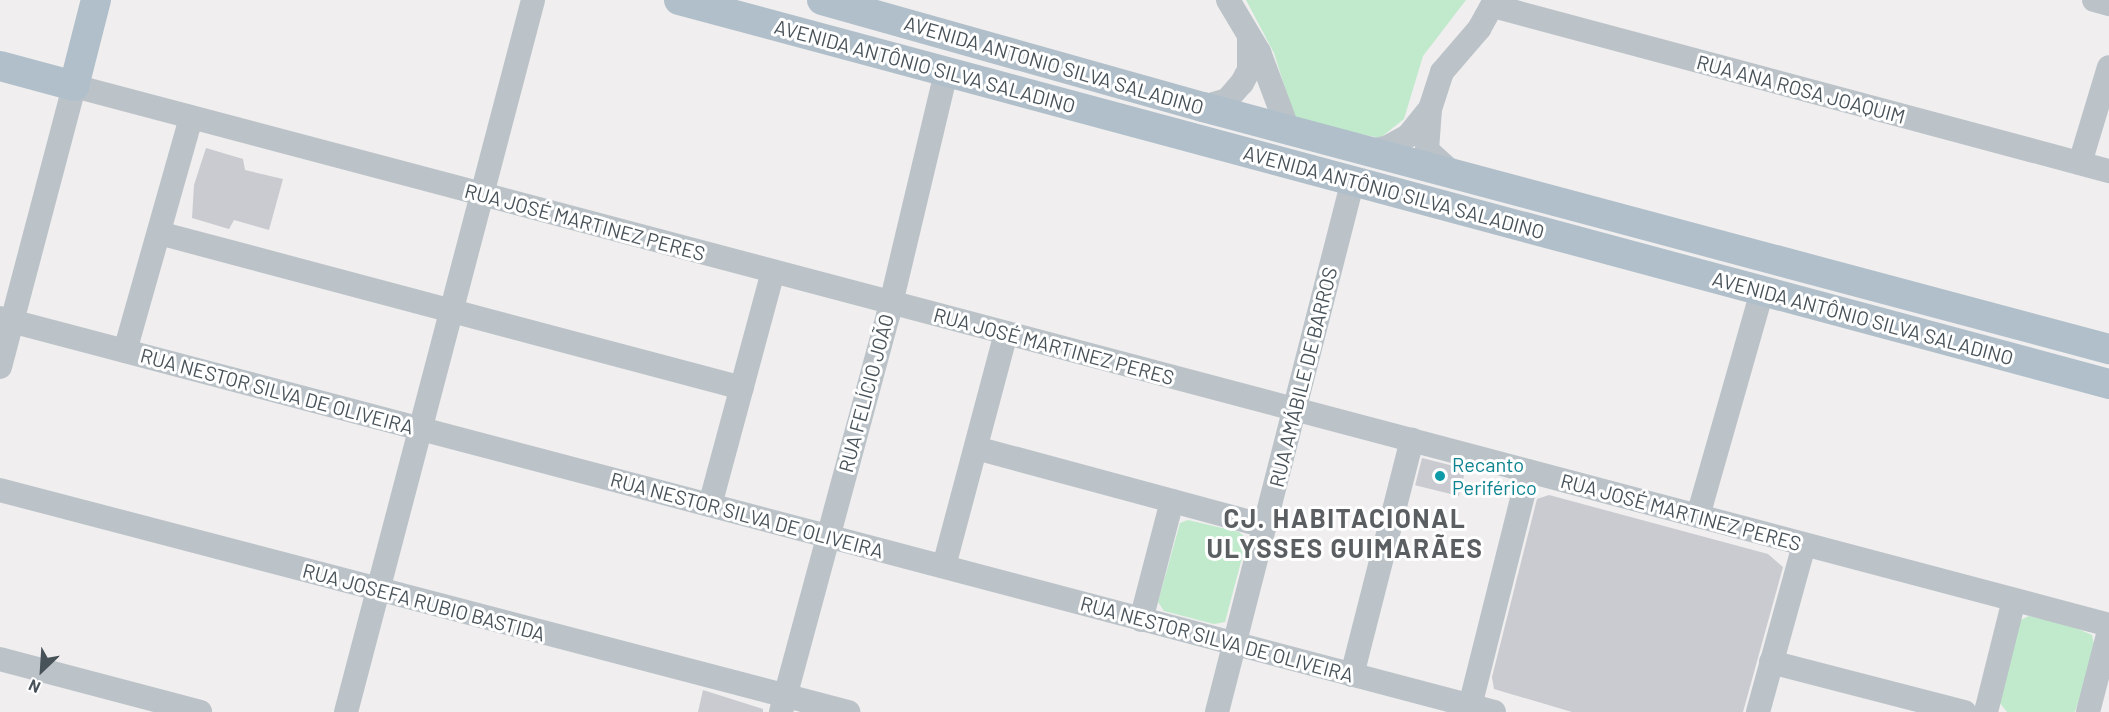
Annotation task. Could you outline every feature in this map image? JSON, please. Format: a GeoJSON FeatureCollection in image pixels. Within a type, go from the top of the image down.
{"type":"FeatureCollection","features":[{"type":"Feature","properties":{"kind":"main road"},"geometry":{"type":"LineString","coordinates":[[74,86],[96,0]]}},
{"type":"Feature","properties":{"kind":"main road","name":"AVENIDA ANTÔNIO SILVA SALADINO"},"geometry":{"type":"LineString","coordinates":[[679,0],[2109,384]]}},
{"type":"Feature","properties":{"kind":"main road","name":"AVENIDA ANTONIO SILVA SALADINO"},"geometry":{"type":"LineString","coordinates":[[822,0],[1126,86],[1287,127]]}},
{"type":"Feature","properties":{"kind":"main road"},"geometry":{"type":"LineString","coordinates":[[946,72],[957,62],[979,58],[1126,86]]}},
{"type":"Feature","properties":{"kind":"main road","name":"RUA JOSÉ MARTINEZ PERES"},"geometry":{"type":"LineString","coordinates":[[0,66],[74,86]]}},
{"type":"Feature","properties":{"kind":"main road","name":"AVENIDA ANTÔNIO SILVA SALADINO"},"geometry":{"type":"LineString","coordinates":[[1287,127],[2109,349]]}},
{"type":"Feature","properties":{"kind":"street"},"geometry":{"type":"LineString","coordinates":[[346,712],[379,591],[449,310],[534,0]]}},
{"type":"Feature","properties":{"kind":"street"},"geometry":{"type":"LineString","coordinates":[[1228,0],[1272,82],[1287,127]]}},
{"type":"Feature","properties":{"kind":"street"},"geometry":{"type":"LineString","coordinates":[[2094,0],[2109,4]]}},
{"type":"Feature","properties":{"kind":"street"},"geometry":{"type":"LineString","coordinates":[[1449,170],[1427,150],[1430,109],[1442,72],[1494,3]]}},
{"type":"Feature","properties":{"kind":"street","name":"RUA ANA ROSA JOAQUIM"},"geometry":{"type":"LineString","coordinates":[[1494,3],[2109,171]]}},
{"type":"Feature","properties":{"kind":"street"},"geometry":{"type":"LineString","coordinates":[[1203,107],[1227,100],[1242,83],[1249,70],[1249,37]]}},
{"type":"Feature","properties":{"kind":"street"},"geometry":{"type":"LineString","coordinates":[[2080,163],[2109,67]]}},
{"type":"Feature","properties":{"kind":"street","name":"RUA FELÍCIO JOÃO"},"geometry":{"type":"LineString","coordinates":[[783,704],[891,302],[946,72]]}},
{"type":"Feature","properties":{"kind":"street","name":"RUA JOSÉ MARTINEZ PERES"},"geometry":{"type":"LineString","coordinates":[[74,86],[2109,625]]}},
{"type":"Feature","properties":{"kind":"street"},"geometry":{"type":"LineString","coordinates":[[0,367],[6,320],[74,86]]}},
{"type":"Feature","properties":{"kind":"street"},"geometry":{"type":"LineString","coordinates":[[1373,150],[1386,148],[1408,136],[1430,109]]}},
{"type":"Feature","properties":{"kind":"street"},"geometry":{"type":"LineString","coordinates":[[125,351],[191,117]]}},
{"type":"Feature","properties":{"kind":"street","name":"RUA AMÁBILE DE BARROS"},"geometry":{"type":"LineString","coordinates":[[1217,712],[1353,180]]}},
{"type":"Feature","properties":{"kind":"street"},"geometry":{"type":"LineString","coordinates":[[159,232],[742,388]]}},
{"type":"Feature","properties":{"kind":"street"},"geometry":{"type":"LineString","coordinates":[[710,505],[773,271]]}},
{"type":"Feature","properties":{"kind":"street"},"geometry":{"type":"LineString","coordinates":[[1698,516],[1762,291]]}},
{"type":"Feature","properties":{"kind":"street","name":"RUA NESTOR SILVA DE OLIVEIRA"},"geometry":{"type":"LineString","coordinates":[[6,320],[1494,712]]}},
{"type":"Feature","properties":{"kind":"street"},"geometry":{"type":"LineString","coordinates":[[944,566],[1006,333]]}},
{"type":"Feature","properties":{"kind":"street"},"geometry":{"type":"LineString","coordinates":[[1352,675],[1413,440]]}},
{"type":"Feature","properties":{"kind":"street"},"geometry":{"type":"LineString","coordinates":[[976,448],[1265,526]]}},
{"type":"Feature","properties":{"kind":"street"},"geometry":{"type":"LineString","coordinates":[[1470,706],[1529,471]]}},
{"type":"Feature","properties":{"kind":"street","name":"RUA JOSEFA RUBIO BASTIDA"},"geometry":{"type":"LineString","coordinates":[[0,490],[379,591],[783,704],[848,712]]}},
{"type":"Feature","properties":{"kind":"street"},"geometry":{"type":"LineString","coordinates":[[1141,620],[1172,501]]}},
{"type":"Feature","properties":{"kind":"street"},"geometry":{"type":"LineString","coordinates":[[1758,712],[1804,545]]}},
{"type":"Feature","properties":{"kind":"street"},"geometry":{"type":"LineString","coordinates":[[1986,712],[2014,600]]}},
{"type":"Feature","properties":{"kind":"street"},"geometry":{"type":"LineString","coordinates":[[2088,712],[2109,631]]}},
{"type":"Feature","properties":{"kind":"street"},"geometry":{"type":"LineString","coordinates":[[0,659],[200,712]]}},
{"type":"Feature","properties":{"kind":"street"},"geometry":{"type":"LineString","coordinates":[[1771,662],[1965,712]]}},
{"type":"Feature","properties":{"kind":"green space"},"geometry":{"type":"Polygon","coordinates":[[[1246,0],[1466,0],[1423,56],[1404,119],[1380,138],[1295,120],[1274,53],[1246,0]]]}},
{"type":"Feature","properties":{"kind":"green space"},"geometry":{"type":"Polygon","coordinates":[[[1188,520],[1239,532],[1247,539],[1225,622],[1214,624],[1164,611],[1158,602],[1180,523],[1188,520]]]}},
{"type":"Feature","properties":{"kind":"green space"},"geometry":{"type":"Polygon","coordinates":[[[2029,616],[2067,624],[2092,635],[2095,649],[2075,712],[2007,712],[1999,702],[2018,621],[2029,616]]]}},
{"type":"Feature","properties":{"kind":"building"},"geometry":{"type":"Polygon","coordinates":[[[206,148],[243,159],[245,170],[283,179],[269,230],[234,220],[229,229],[192,218],[194,185],[206,148]]]}},
{"type":"Feature","properties":{"kind":"building","name":"Recanto Periférico"},"geometry":{"type":"Polygon","coordinates":[[[1422,458],[1466,469],[1459,496],[1415,485],[1422,458]]]}},
{"type":"Feature","properties":{"kind":"building"},"geometry":{"type":"Polygon","coordinates":[[[1549,495],[1768,554],[1783,567],[1743,712],[1572,712],[1494,689],[1492,677],[1537,499],[1549,495]]]}},
{"type":"Feature","properties":{"kind":"building"},"geometry":{"type":"Polygon","coordinates":[[[703,690],[763,709],[763,712],[698,712],[703,690]]]}},
{"type":"Feature","properties":{"kind":"place","name":"Recanto Periférico"},"geometry":{"type":"Point","coordinates":[1440,476]}},
{"type":"Feature","properties":{"kind":"district","name":"CJ. HABITACIONAL ULYSSES GUIMARÃES"},"geometry":{"type":"Point","coordinates":[1345,533]}}]}
